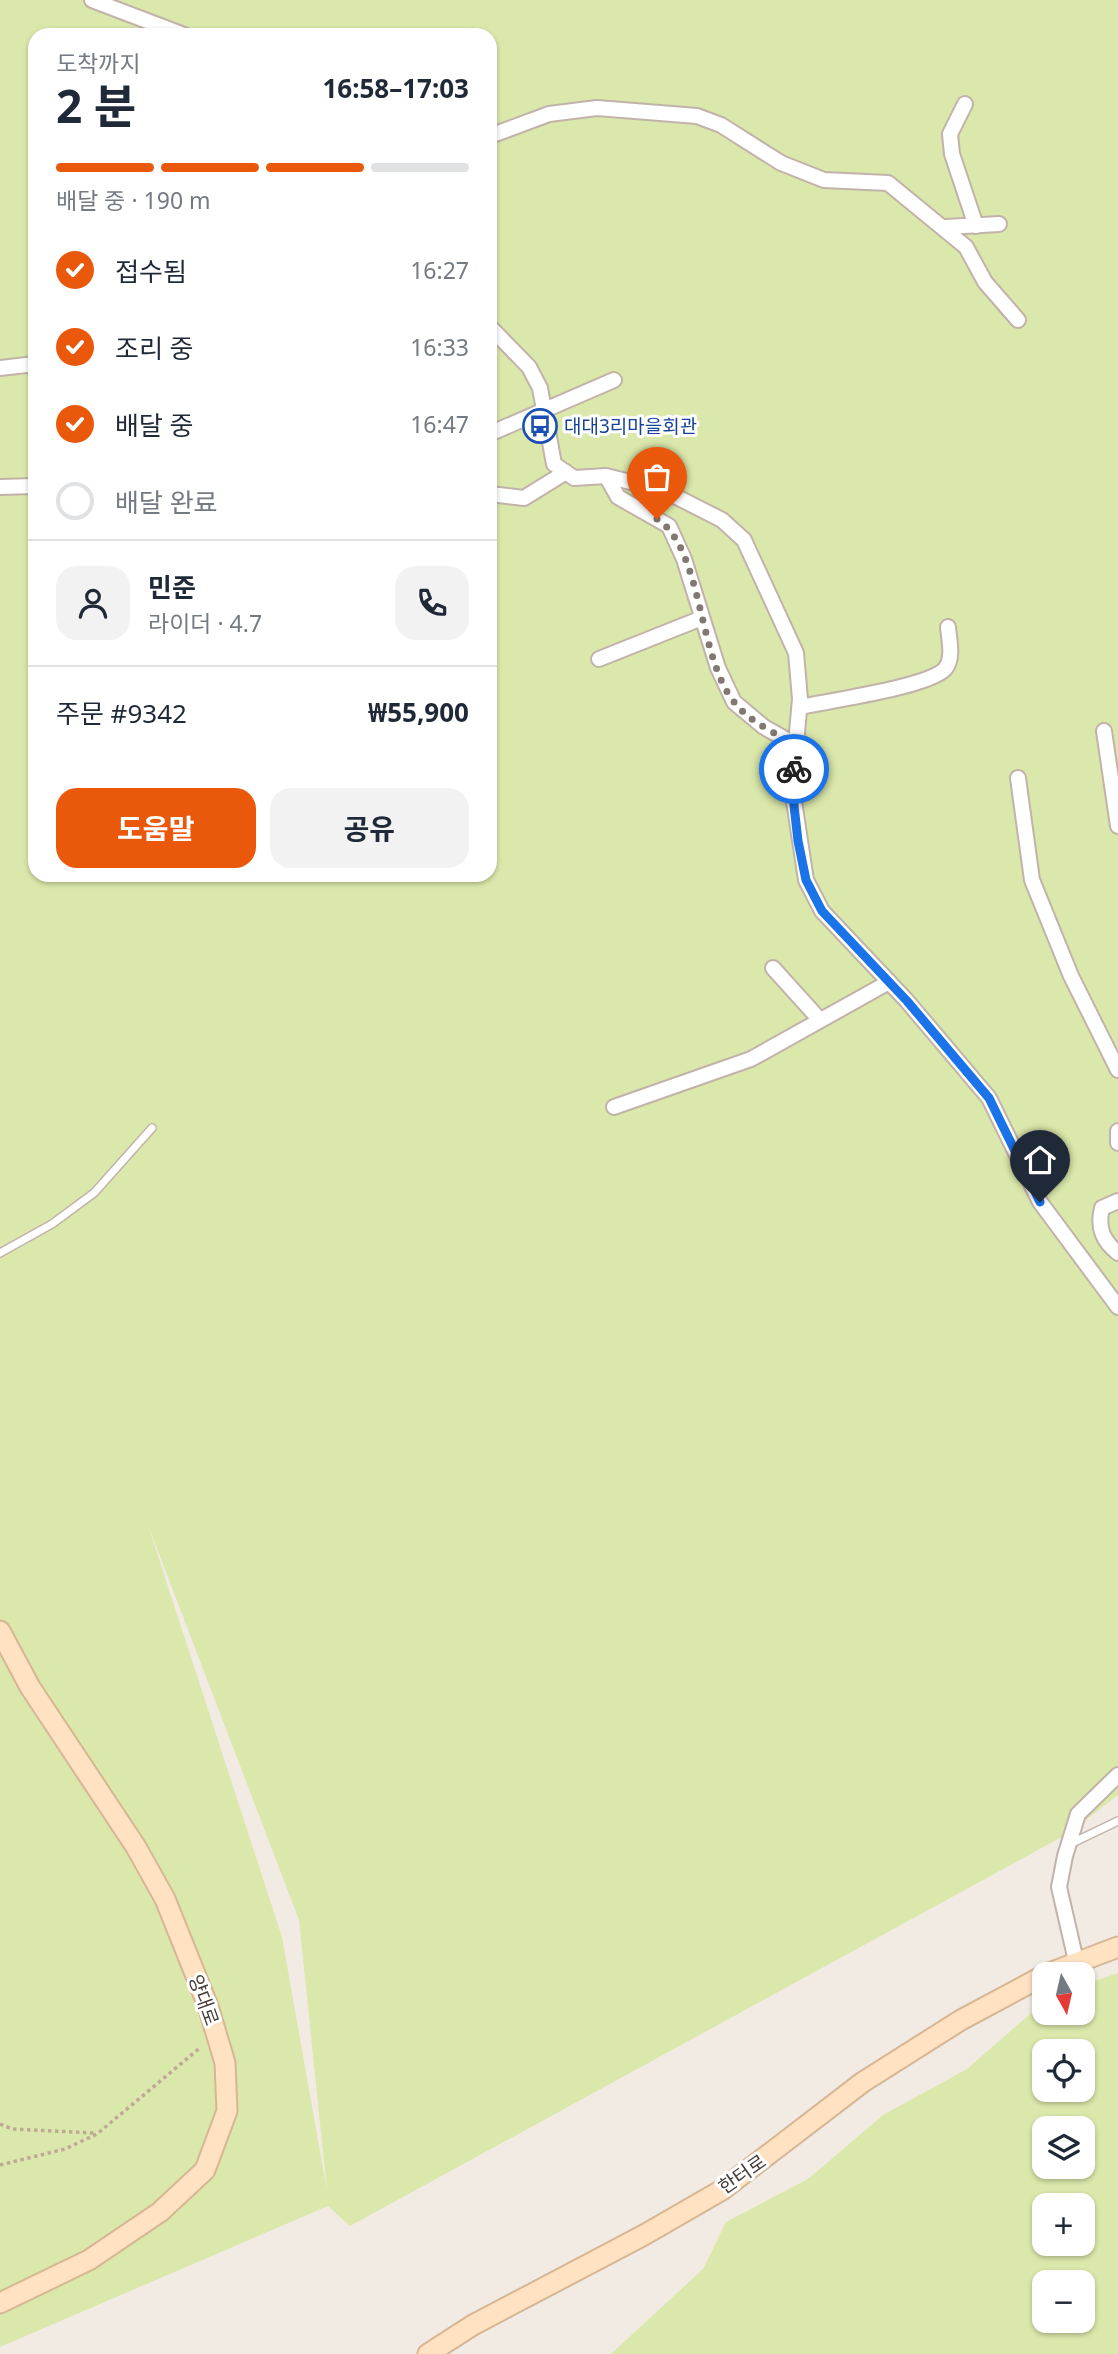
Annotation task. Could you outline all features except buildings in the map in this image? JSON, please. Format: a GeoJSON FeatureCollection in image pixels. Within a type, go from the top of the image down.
{"type":"FeatureCollection","features":[{"type":"Feature","properties":{"kind":"street"},"geometry":{"type":"LineString","coordinates":[[92,0],[166,28]]}},
{"type":"Feature","properties":{"kind":"street"},"geometry":{"type":"LineString","coordinates":[[965,104],[950,134],[952,155],[976,226]]}},
{"type":"Feature","properties":{"kind":"street"},"geometry":{"type":"LineString","coordinates":[[497,133],[549,114],[597,108],[697,116],[720,125],[781,163],[824,180],[888,183],[905,194],[923,214],[946,227],[966,247],[985,282],[1018,320]]}},
{"type":"Feature","properties":{"kind":"street"},"geometry":{"type":"LineString","coordinates":[[946,227],[999,224]]}},
{"type":"Feature","properties":{"kind":"street"},"geometry":{"type":"LineString","coordinates":[[497,334],[529,367],[545,409],[548,446],[554,464],[574,478],[606,476],[663,490],[722,520],[744,540],[796,653],[800,708],[792,788],[806,880],[822,911],[890,982],[989,1098],[1040,1202],[1116,1299]]}},
{"type":"Feature","properties":{"kind":"street"},"geometry":{"type":"LineString","coordinates":[[0,368],[28,365]]}},
{"type":"Feature","properties":{"kind":"street"},"geometry":{"type":"LineString","coordinates":[[497,431],[614,380]]}},
{"type":"Feature","properties":{"kind":"street"},"geometry":{"type":"LineString","coordinates":[[497,495],[524,498],[566,472]]}},
{"type":"Feature","properties":{"kind":"street"},"geometry":{"type":"LineString","coordinates":[[606,476],[618,497],[669,526],[684,559],[718,668],[734,702],[764,727],[796,745]]}},
{"type":"Feature","properties":{"kind":"street"},"geometry":{"type":"LineString","coordinates":[[0,487],[28,486]]}},
{"type":"Feature","properties":{"kind":"street"},"geometry":{"type":"LineString","coordinates":[[599,659],[702,618]]}},
{"type":"Feature","properties":{"kind":"street"},"geometry":{"type":"LineString","coordinates":[[800,708],[922,681],[944,670],[951,658],[948,627]]}},
{"type":"Feature","properties":{"kind":"street"},"geometry":{"type":"LineString","coordinates":[[1104,730],[1118,825]]}},
{"type":"Feature","properties":{"kind":"street"},"geometry":{"type":"LineString","coordinates":[[1018,778],[1032,880],[1071,976],[1118,1070]]}},
{"type":"Feature","properties":{"kind":"street"},"geometry":{"type":"LineString","coordinates":[[773,968],[820,1020]]}},
{"type":"Feature","properties":{"kind":"street"},"geometry":{"type":"LineString","coordinates":[[614,1107],[751,1059],[890,982]]}},
{"type":"Feature","properties":{"kind":"street"},"geometry":{"type":"LineString","coordinates":[[1118,1131],[1118,1143]]}},
{"type":"Feature","properties":{"kind":"street"},"geometry":{"type":"LineString","coordinates":[[1118,1201],[1102,1208],[1098,1223],[1107,1244],[1118,1254]]}},
{"type":"Feature","properties":{"kind":"street","name":"양대로"},"geometry":{"type":"LineString","coordinates":[[0,1631],[30,1687],[136,1847],[165,1899],[225,2063],[227,2111],[205,2170],[160,2212],[89,2260],[0,2303]]}},
{"type":"Feature","properties":{"kind":"street"},"geometry":{"type":"LineString","coordinates":[[1076,1961],[1059,1888],[1068,1845],[1078,1814],[1118,1775]]}},
{"type":"Feature","properties":{"kind":"street","name":"한터로"},"geometry":{"type":"LineString","coordinates":[[1076,1961],[1118,1947]]}},
{"type":"Feature","properties":{"kind":"street","name":"한터로"},"geometry":{"type":"LineString","coordinates":[[428,2354],[473,2325],[722,2190],[863,2082],[961,2020],[1032,1982]]}},
{"type":"Feature","properties":{"kind":"lane"},"geometry":{"type":"LineString","coordinates":[[0,1253],[52,1224],[94,1194],[152,1128]]}},
{"type":"Feature","properties":{"kind":"lane"},"geometry":{"type":"LineString","coordinates":[[1068,1845],[1118,1821]]}},
{"type":"Feature","properties":{"kind":"path"},"geometry":{"type":"LineString","coordinates":[[0,2165],[65,2149],[97,2134],[216,2034]]}},
{"type":"Feature","properties":{"kind":"path"},"geometry":{"type":"LineString","coordinates":[[0,2124],[12,2129],[97,2134]]}},
{"type":"Feature","properties":{"kind":"green space"},"geometry":{"type":"Polygon","coordinates":[[[0,0],[1118,0],[1118,1795],[1069,1833],[350,2226],[328,2206],[0,2347],[0,0]],[[148,1525],[282,1937],[327,2191],[299,1920],[148,1525]]]}},
{"type":"Feature","properties":{"kind":"green space"},"geometry":{"type":"Polygon","coordinates":[[[1118,1973],[1118,2354],[611,2354],[703,2269],[726,2222],[808,2179],[883,2115],[967,2069],[1032,2012],[1032,2025],[1096,2025],[1096,1981],[1118,1973]]]}},
{"type":"Feature","properties":{"kind":"way so far"},"geometry":{"type":"LineString","coordinates":[[657,519],[669,526],[684,559],[718,668],[734,702],[764,727],[796,745],[794,769]]}},
{"type":"Feature","properties":{"kind":"place","name":"대대3리마을회관"},"geometry":{"type":"Point","coordinates":[540,426]}},
{"type":"Feature","properties":{"kind":"route"},"geometry":{"type":"LineString","coordinates":[[794,769],[792,788],[798,841],[806,880],[822,911],[907,1001],[989,1098],[1040,1202]]}}]}
